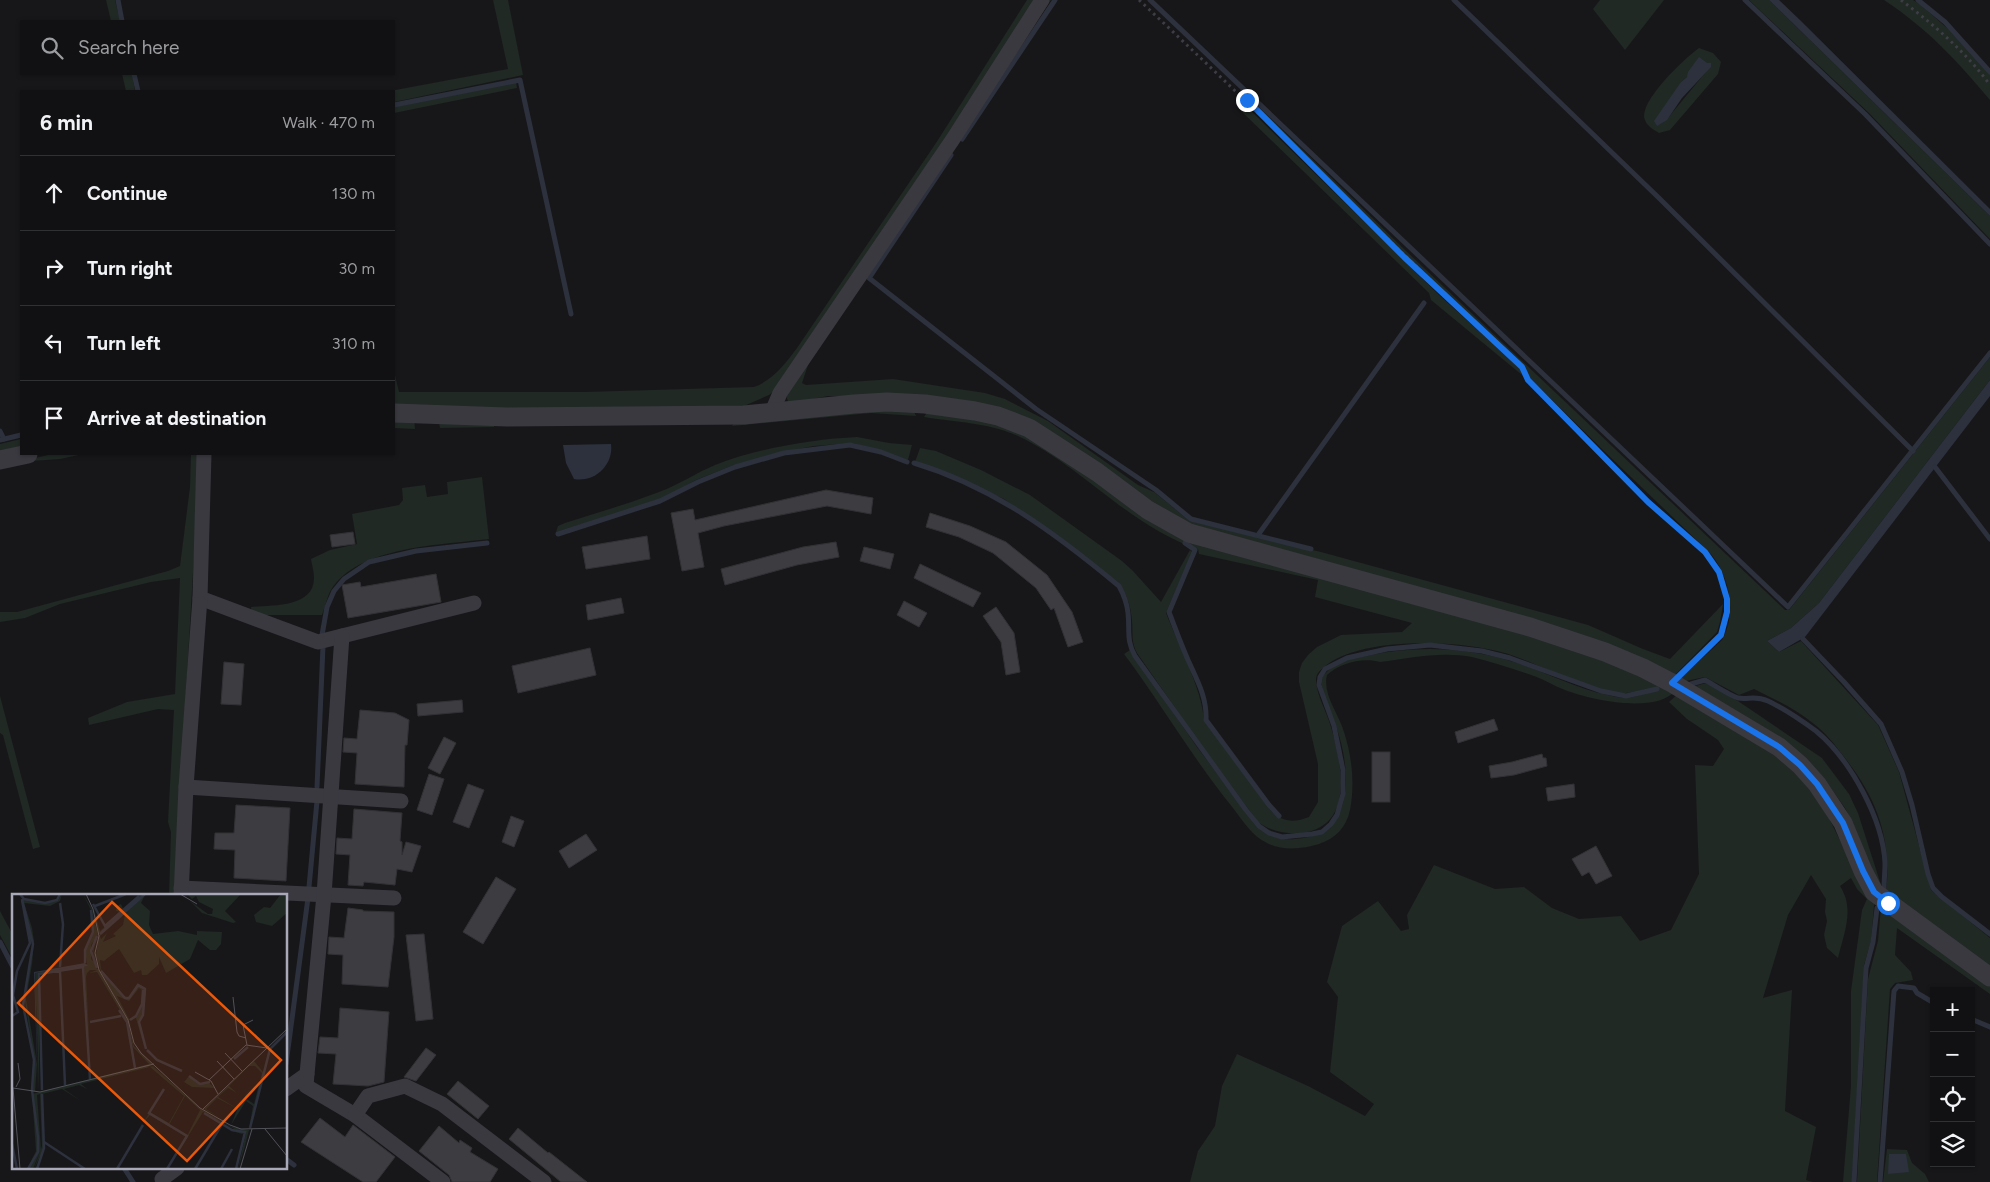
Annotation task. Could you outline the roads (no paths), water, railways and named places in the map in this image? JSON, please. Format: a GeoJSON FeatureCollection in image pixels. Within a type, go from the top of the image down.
{"type":"FeatureCollection","features":[{"type":"Feature","properties":{"kind":"street"},"geometry":{"type":"LineString","coordinates":[[772,412],[780,393],[953,139],[1042,0]]}},
{"type":"Feature","properties":{"kind":"street"},"geometry":{"type":"LineString","coordinates":[[395,413],[507,416],[744,415],[887,402],[925,404],[998,416],[1028,428],[1097,472],[1148,510],[1189,533],[1530,627],[1605,652],[1672,683],[1779,747],[1800,765],[1817,784],[1843,823],[1874,892],[1990,977]]}},
{"type":"Feature","properties":{"kind":"street"},"geometry":{"type":"LineString","coordinates":[[0,460],[23,455]]}},
{"type":"Feature","properties":{"kind":"street"},"geometry":{"type":"LineString","coordinates":[[204,455],[200,598],[186,787],[181,892],[276,894]]}},
{"type":"Feature","properties":{"kind":"street"},"geometry":{"type":"LineString","coordinates":[[200,598],[318,642],[474,603]]}},
{"type":"Feature","properties":{"kind":"street"},"geometry":{"type":"LineString","coordinates":[[342,636],[324,895],[306,1086],[355,1115],[443,1182]]}},
{"type":"Feature","properties":{"kind":"street"},"geometry":{"type":"LineString","coordinates":[[186,787],[401,800]]}},
{"type":"Feature","properties":{"kind":"street"},"geometry":{"type":"LineString","coordinates":[[288,894],[394,898]]}},
{"type":"Feature","properties":{"kind":"street"},"geometry":{"type":"LineString","coordinates":[[288,1088],[307,1074]]}},
{"type":"Feature","properties":{"kind":"street"},"geometry":{"type":"LineString","coordinates":[[355,1115],[368,1096],[405,1086],[442,1104],[544,1182]]}},
{"type":"Feature","properties":{"kind":"street"},"geometry":{"type":"LineString","coordinates":[[162,1176],[173,1170]]}},
{"type":"Feature","properties":{"kind":"water"},"geometry":{"type":"Polygon","coordinates":[[[1769,0],[1779,0],[1801,21],[1990,209],[1990,216],[1769,0]]]}},
{"type":"Feature","properties":{"kind":"water"},"geometry":{"type":"Polygon","coordinates":[[[1699,57],[1707,63],[1711,63],[1711,67],[1682,98],[1667,120],[1657,126],[1654,121],[1681,82],[1687,77],[1688,72],[1699,57]]]}},
{"type":"Feature","properties":{"kind":"water"},"geometry":{"type":"Polygon","coordinates":[[[1990,380],[1990,396],[1805,637],[1779,652],[1767,641],[1791,628],[1819,603],[1990,380]]]}},
{"type":"Feature","properties":{"kind":"water"},"geometry":{"type":"Polygon","coordinates":[[[611,444],[609,459],[601,471],[589,478],[574,479],[566,463],[563,445],[611,444]]]}},
{"type":"Feature","properties":{"kind":"water"},"geometry":{"type":"Polygon","coordinates":[[[1889,1154],[1906,1154],[1909,1172],[1888,1174],[1889,1154]]]}},
{"type":"Feature","properties":{"kind":"waterway"},"geometry":{"type":"LineString","coordinates":[[118,0],[122,20]]}},
{"type":"Feature","properties":{"kind":"waterway"},"geometry":{"type":"LineString","coordinates":[[962,139],[1055,0]]}},
{"type":"Feature","properties":{"kind":"waterway"},"geometry":{"type":"LineString","coordinates":[[1150,0],[1788,607],[1990,353]]}},
{"type":"Feature","properties":{"kind":"waterway"},"geometry":{"type":"LineString","coordinates":[[1454,0],[1660,199],[1913,451]]}},
{"type":"Feature","properties":{"kind":"waterway"},"geometry":{"type":"LineString","coordinates":[[1745,0],[1865,114],[1990,244]]}},
{"type":"Feature","properties":{"kind":"waterway"},"geometry":{"type":"LineString","coordinates":[[1918,0],[1945,22],[1990,72]]}},
{"type":"Feature","properties":{"kind":"waterway"},"geometry":{"type":"LineString","coordinates":[[134,75],[138,90]]}},
{"type":"Feature","properties":{"kind":"waterway"},"geometry":{"type":"LineString","coordinates":[[395,105],[520,80],[571,314]]}},
{"type":"Feature","properties":{"kind":"waterway"},"geometry":{"type":"LineString","coordinates":[[951,155],[869,278],[1036,409],[1156,490],[1191,519],[1311,549]]}},
{"type":"Feature","properties":{"kind":"waterway"},"geometry":{"type":"LineString","coordinates":[[1258,535],[1424,303]]}},
{"type":"Feature","properties":{"kind":"waterway"},"geometry":{"type":"LineString","coordinates":[[0,431],[4,439]]}},
{"type":"Feature","properties":{"kind":"waterway"},"geometry":{"type":"LineString","coordinates":[[0,440],[20,435]]}},
{"type":"Feature","properties":{"kind":"waterway"},"geometry":{"type":"LineString","coordinates":[[558,534],[660,501],[698,482],[735,467],[784,453],[850,445],[881,452],[907,462]]}},
{"type":"Feature","properties":{"kind":"waterway"},"geometry":{"type":"LineString","coordinates":[[914,463],[943,473],[997,498],[1047,530],[1119,586],[1127,606],[1129,640],[1135,656],[1246,810],[1259,826],[1269,833],[1282,837],[1322,832],[1337,815],[1343,794],[1343,770],[1334,726],[1319,685],[1320,677],[1325,669],[1347,658],[1387,649],[1430,645],[1482,651],[1510,658],[1601,691],[1626,696],[1657,689]]}},
{"type":"Feature","properties":{"kind":"waterway"},"geometry":{"type":"LineString","coordinates":[[1935,467],[1990,539]]}},
{"type":"Feature","properties":{"kind":"waterway"},"geometry":{"type":"LineString","coordinates":[[322,635],[327,607],[334,591],[344,579],[369,562],[416,551],[487,543]]}},
{"type":"Feature","properties":{"kind":"waterway"},"geometry":{"type":"LineString","coordinates":[[1185,543],[1195,550],[1169,612],[1201,689],[1205,704],[1206,720],[1279,816]]}},
{"type":"Feature","properties":{"kind":"waterway"},"geometry":{"type":"LineString","coordinates":[[1803,639],[1881,724],[1902,772],[1933,888],[1990,934]]}},
{"type":"Feature","properties":{"kind":"waterway"},"geometry":{"type":"LineString","coordinates":[[317,787],[323,646]]}},
{"type":"Feature","properties":{"kind":"waterway"},"geometry":{"type":"LineString","coordinates":[[1691,684],[1705,680],[1738,698],[1759,698],[1768,701],[1805,723],[1829,743],[1852,773],[1871,809],[1883,846],[1885,863],[1884,889]]}},
{"type":"Feature","properties":{"kind":"waterway"},"geometry":{"type":"LineString","coordinates":[[309,887],[317,801]]}},
{"type":"Feature","properties":{"kind":"waterway"},"geometry":{"type":"LineString","coordinates":[[288,1049],[308,898]]}},
{"type":"Feature","properties":{"kind":"waterway"},"geometry":{"type":"LineString","coordinates":[[1854,1182],[1866,968],[1873,942],[1877,908]]}},
{"type":"Feature","properties":{"kind":"waterway"},"geometry":{"type":"LineString","coordinates":[[0,942],[12,965]]}},
{"type":"Feature","properties":{"kind":"waterway"},"geometry":{"type":"LineString","coordinates":[[1880,1182],[1894,991],[1898,986],[1914,988],[1917,993],[1930,1001]]}},
{"type":"Feature","properties":{"kind":"waterway"},"geometry":{"type":"LineString","coordinates":[[1975,1021],[1990,1027]]}},
{"type":"Feature","properties":{"kind":"waterway"},"geometry":{"type":"LineString","coordinates":[[288,1160],[294,1165]]}},
{"type":"Feature","properties":{"kind":"waterway"},"geometry":{"type":"LineString","coordinates":[[125,1170],[133,1182]]}}]}
